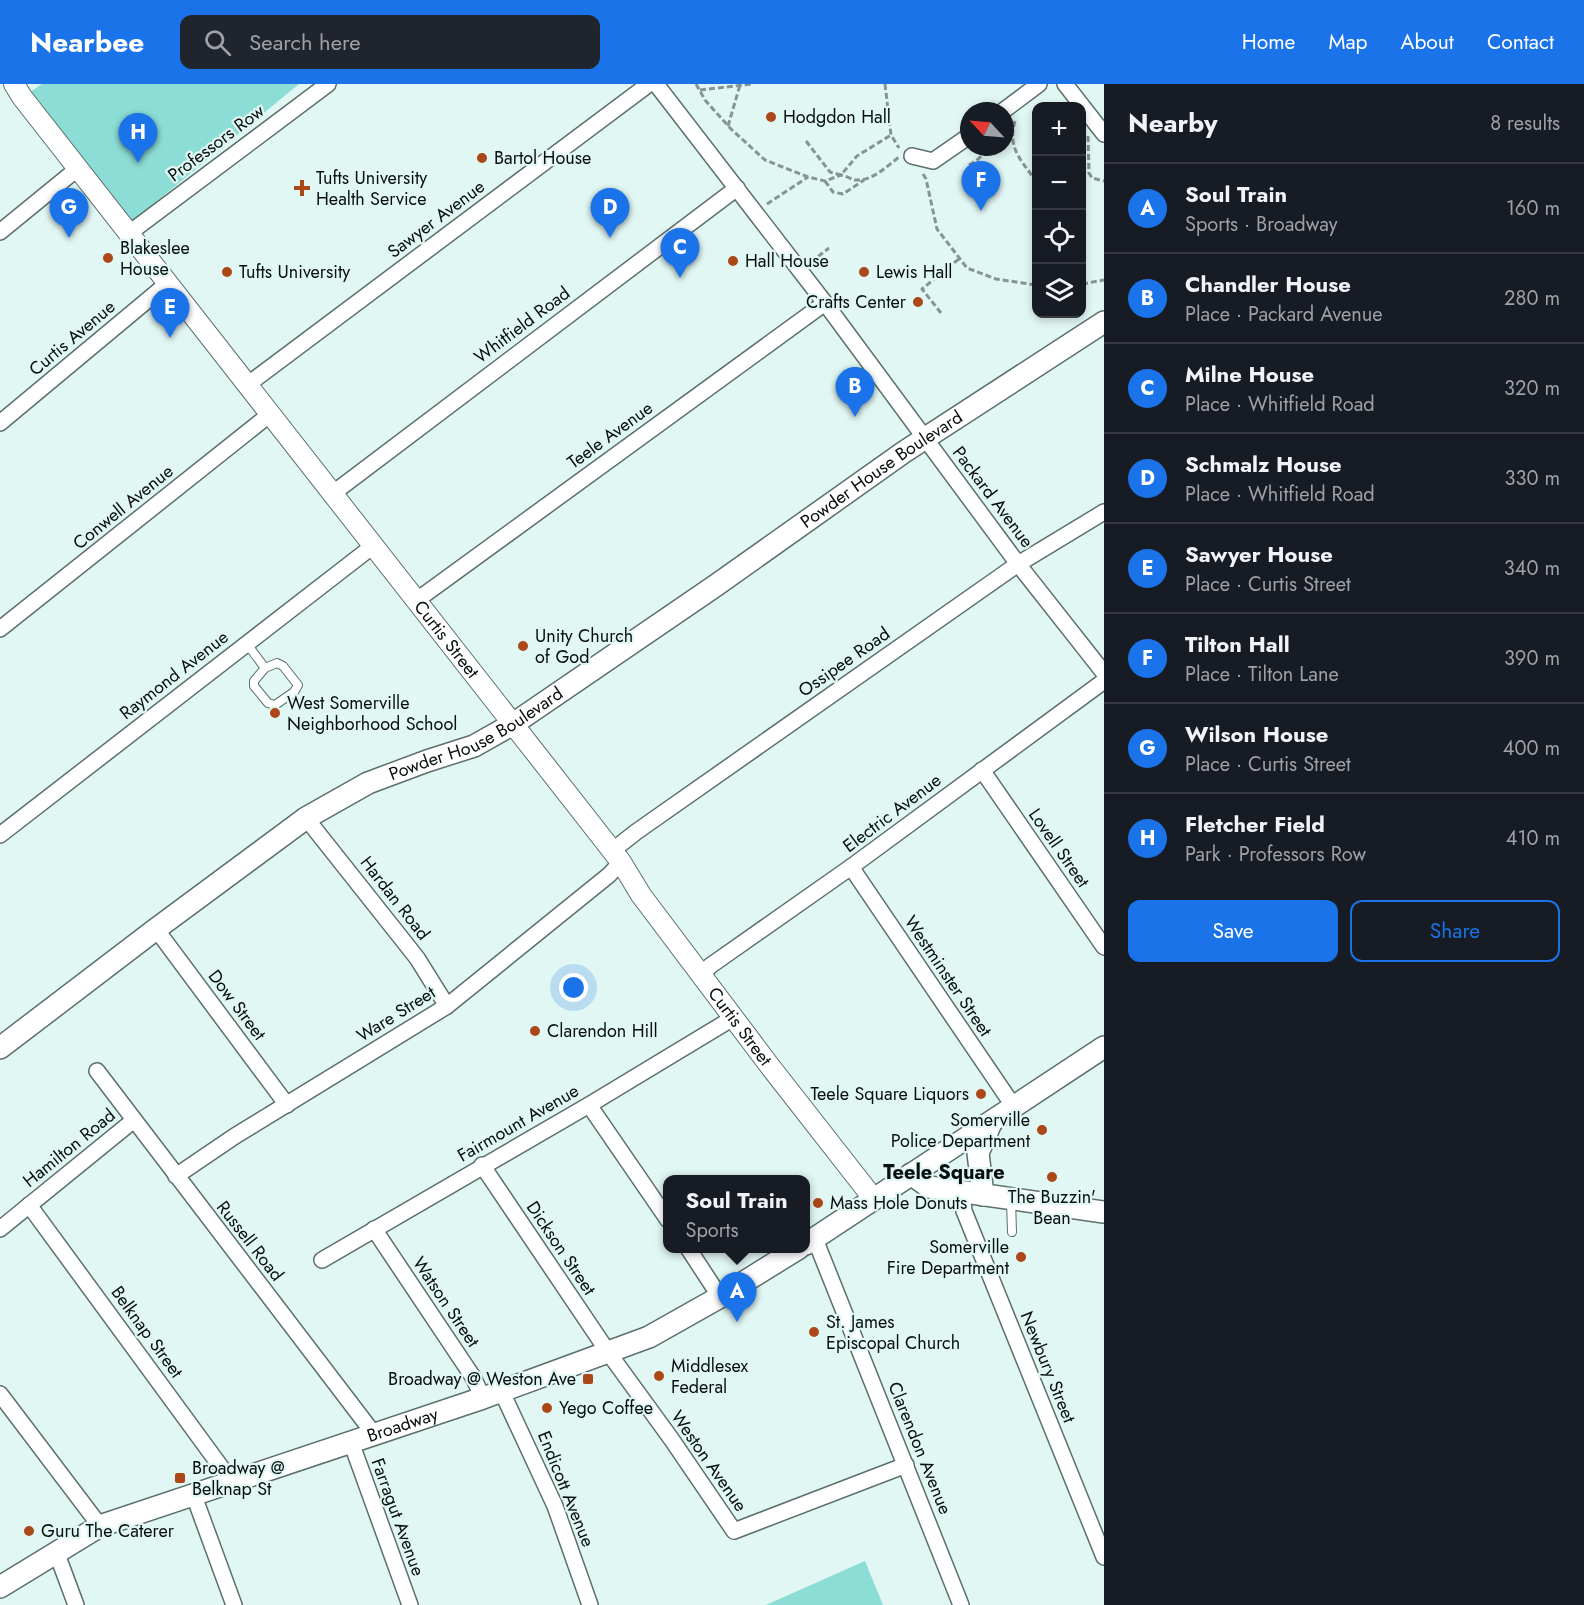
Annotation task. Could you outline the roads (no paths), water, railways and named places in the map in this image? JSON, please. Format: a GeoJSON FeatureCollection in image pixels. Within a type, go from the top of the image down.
{"type":"FeatureCollection","features":[{"type":"Feature","properties":{"kind":"main road","name":"Powder House Boulevard"},"geometry":{"type":"LineString","coordinates":[[0,1047],[306,818],[368,783],[474,746],[513,724],[715,586],[924,438],[1104,322]]}},
{"type":"Feature","properties":{"kind":"main road","name":"Broadway"},"geometry":{"type":"LineString","coordinates":[[810,1242],[1104,1047]]}},
{"type":"Feature","properties":{"kind":"main road"},"geometry":{"type":"LineString","coordinates":[[983,1195],[978,1153],[991,1122]]}},
{"type":"Feature","properties":{"kind":"main road"},"geometry":{"type":"LineString","coordinates":[[911,1174],[929,1187],[1104,1212]]}},
{"type":"Feature","properties":{"kind":"main road","name":"Broadway"},"geometry":{"type":"LineString","coordinates":[[0,1587],[100,1526],[492,1394],[649,1336],[720,1297],[792,1253]]}},
{"type":"Feature","properties":{"kind":"street","name":"Curtis Street"},"geometry":{"type":"LineString","coordinates":[[14,84],[77,169],[168,282],[269,415],[417,600],[616,857],[641,895],[733,1018],[873,1198]]}},
{"type":"Feature","properties":{"kind":"street","name":"Professors Row"},"geometry":{"type":"LineString","coordinates":[[128,234],[328,84]]}},
{"type":"Feature","properties":{"kind":"street","name":"Sawyer Avenue"},"geometry":{"type":"LineString","coordinates":[[247,385],[649,84]]}},
{"type":"Feature","properties":{"kind":"street"},"geometry":{"type":"LineString","coordinates":[[1014,110],[1039,84]]}},
{"type":"Feature","properties":{"kind":"street"},"geometry":{"type":"LineString","coordinates":[[1067,85],[1104,134]]}},
{"type":"Feature","properties":{"kind":"street","name":"Packard Avenue"},"geometry":{"type":"LineString","coordinates":[[664,87],[1018,564],[1104,673]]}},
{"type":"Feature","properties":{"kind":"street"},"geometry":{"type":"LineString","coordinates":[[912,156],[933,161],[960,142]]}},
{"type":"Feature","properties":{"kind":"street"},"geometry":{"type":"LineString","coordinates":[[0,232],[77,169]]}},
{"type":"Feature","properties":{"kind":"street","name":"Whitfield Road"},"geometry":{"type":"LineString","coordinates":[[332,494],[737,188]]}},
{"type":"Feature","properties":{"kind":"street","name":"Curtis Avenue"},"geometry":{"type":"LineString","coordinates":[[0,423],[168,282]]}},
{"type":"Feature","properties":{"kind":"street","name":"Teele Avenue"},"geometry":{"type":"LineString","coordinates":[[417,600],[825,303]]}},
{"type":"Feature","properties":{"kind":"street","name":"Conwell Avenue"},"geometry":{"type":"LineString","coordinates":[[0,628],[41,598],[269,415]]}},
{"type":"Feature","properties":{"kind":"street","name":"Ossipee Road"},"geometry":{"type":"LineString","coordinates":[[616,857],[646,825],[1018,564],[1104,512]]}},
{"type":"Feature","properties":{"kind":"street","name":"Raymond Avenue"},"geometry":{"type":"LineString","coordinates":[[0,835],[373,546]]}},
{"type":"Feature","properties":{"kind":"street","name":"Electric Avenue"},"geometry":{"type":"LineString","coordinates":[[702,975],[710,966],[851,867],[1104,681]]}},
{"type":"Feature","properties":{"kind":"street","name":"Lovell Street"},"geometry":{"type":"LineString","coordinates":[[982,770],[1104,947]]}},
{"type":"Feature","properties":{"kind":"street","name":"Hardan Road"},"geometry":{"type":"LineString","coordinates":[[306,818],[417,958],[447,1006]]}},
{"type":"Feature","properties":{"kind":"street","name":"Ware Street"},"geometry":{"type":"LineString","coordinates":[[176,1176],[447,1006],[609,875],[616,857]]}},
{"type":"Feature","properties":{"kind":"street","name":"Westminster Street"},"geometry":{"type":"LineString","coordinates":[[851,867],[1014,1107]]}},
{"type":"Feature","properties":{"kind":"street","name":"Dow Street"},"geometry":{"type":"LineString","coordinates":[[156,929],[287,1105]]}},
{"type":"Feature","properties":{"kind":"street","name":"Fairmount Avenue"},"geometry":{"type":"LineString","coordinates":[[322,1260],[482,1165],[589,1105],[733,1018]]}},
{"type":"Feature","properties":{"kind":"street","name":"Russell Road"},"geometry":{"type":"LineString","coordinates":[[97,1071],[374,1434]]}},
{"type":"Feature","properties":{"kind":"street"},"geometry":{"type":"LineString","coordinates":[[589,1105],[663,1213]]}},
{"type":"Feature","properties":{"kind":"street","name":"Hamilton Road"},"geometry":{"type":"LineString","coordinates":[[0,1229],[134,1120]]}},
{"type":"Feature","properties":{"kind":"street","name":"Dickson Street"},"geometry":{"type":"LineString","coordinates":[[482,1165],[608,1352]]}},
{"type":"Feature","properties":{"kind":"street","name":"Newbury Street"},"geometry":{"type":"LineString","coordinates":[[962,1191],[964,1211],[1104,1557]]}},
{"type":"Feature","properties":{"kind":"street","name":"Belknap Street"},"geometry":{"type":"LineString","coordinates":[[29,1205],[232,1482]]}},
{"type":"Feature","properties":{"kind":"street","name":"Watson Street"},"geometry":{"type":"LineString","coordinates":[[374,1229],[473,1377],[492,1394]]}},
{"type":"Feature","properties":{"kind":"street","name":"Clarendon Avenue"},"geometry":{"type":"LineString","coordinates":[[810,1251],[906,1465],[961,1605]]}},
{"type":"Feature","properties":{"kind":"street"},"geometry":{"type":"LineString","coordinates":[[691,1253],[720,1297]]}},
{"type":"Feature","properties":{"kind":"street","name":"Weston Avenue"},"geometry":{"type":"LineString","coordinates":[[608,1352],[734,1531],[906,1465]]}},
{"type":"Feature","properties":{"kind":"street"},"geometry":{"type":"LineString","coordinates":[[0,1394],[100,1526]]}},
{"type":"Feature","properties":{"kind":"street","name":"Endicott Avenue"},"geometry":{"type":"LineString","coordinates":[[492,1394],[555,1506],[590,1605]]}},
{"type":"Feature","properties":{"kind":"street","name":"Farragut Avenue"},"geometry":{"type":"LineString","coordinates":[[351,1442],[410,1605]]}},
{"type":"Feature","properties":{"kind":"street"},"geometry":{"type":"LineString","coordinates":[[194,1496],[234,1605]]}},
{"type":"Feature","properties":{"kind":"street"},"geometry":{"type":"LineString","coordinates":[[57,1554],[76,1605]]}},
{"type":"Feature","properties":{"kind":"lane"},"geometry":{"type":"LineString","coordinates":[[247,644],[265,668]]}},
{"type":"Feature","properties":{"kind":"lane"},"geometry":{"type":"LineString","coordinates":[[277,663],[283,666],[298,685],[294,692],[275,705],[268,703],[254,686],[254,681],[265,668],[277,663]]}},
{"type":"Feature","properties":{"kind":"lane"},"geometry":{"type":"LineString","coordinates":[[1011,1199],[1012,1232]]}},
{"type":"Feature","properties":{"kind":"place","name":"Hodgdon Hall"},"geometry":{"type":"Point","coordinates":[771,117]}},
{"type":"Feature","properties":{"kind":"place","name":"Bartol House"},"geometry":{"type":"Point","coordinates":[482,158]}},
{"type":"Feature","properties":{"kind":"place","name":"Fletcher Field"},"geometry":{"type":"Point","coordinates":[138,163]}},
{"type":"Feature","properties":{"kind":"place","name":"Tufts University Health Service"},"geometry":{"type":"Point","coordinates":[302,188]}},
{"type":"Feature","properties":{"kind":"place","name":"Tilton Hall"},"geometry":{"type":"Point","coordinates":[981,211]}},
{"type":"Feature","properties":{"kind":"place","name":"Wilson House"},"geometry":{"type":"Point","coordinates":[69,238]}},
{"type":"Feature","properties":{"kind":"place","name":"Schmalz House"},"geometry":{"type":"Point","coordinates":[610,238]}},
{"type":"Feature","properties":{"kind":"place","name":"Blakeslee House"},"geometry":{"type":"Point","coordinates":[108,258]}},
{"type":"Feature","properties":{"kind":"place","name":"Hall House"},"geometry":{"type":"Point","coordinates":[733,261]}},
{"type":"Feature","properties":{"kind":"place","name":"Tufts University"},"geometry":{"type":"Point","coordinates":[227,272]}},
{"type":"Feature","properties":{"kind":"place","name":"Lewis Hall"},"geometry":{"type":"Point","coordinates":[864,272]}},
{"type":"Feature","properties":{"kind":"place","name":"Milne House"},"geometry":{"type":"Point","coordinates":[680,278]}},
{"type":"Feature","properties":{"kind":"place","name":"Crafts Center"},"geometry":{"type":"Point","coordinates":[918,302]}},
{"type":"Feature","properties":{"kind":"place","name":"Sawyer House"},"geometry":{"type":"Point","coordinates":[170,338]}},
{"type":"Feature","properties":{"kind":"place","name":"Chandler House"},"geometry":{"type":"Point","coordinates":[855,417]}},
{"type":"Feature","properties":{"kind":"place","name":"Unity Church of God"},"geometry":{"type":"Point","coordinates":[523,646]}},
{"type":"Feature","properties":{"kind":"place","name":"West Somerville Neighborhood School"},"geometry":{"type":"Point","coordinates":[275,713]}},
{"type":"Feature","properties":{"kind":"place","name":"Clarendon Hill"},"geometry":{"type":"Point","coordinates":[535,1031]}},
{"type":"Feature","properties":{"kind":"place","name":"Teele Square Liquors"},"geometry":{"type":"Point","coordinates":[981,1094]}},
{"type":"Feature","properties":{"kind":"place","name":"Somerville Police Department"},"geometry":{"type":"Point","coordinates":[1042,1130]}},
{"type":"Feature","properties":{"kind":"place","name":"The Buzzin' Bean"},"geometry":{"type":"Point","coordinates":[1052,1177]}},
{"type":"Feature","properties":{"kind":"place","name":"Mass Hole Donuts"},"geometry":{"type":"Point","coordinates":[818,1203]}},
{"type":"Feature","properties":{"kind":"place","name":"Somerville Fire Department"},"geometry":{"type":"Point","coordinates":[1021,1257]}},
{"type":"Feature","properties":{"kind":"place","name":"Soul Train"},"geometry":{"type":"Point","coordinates":[737,1322]}},
{"type":"Feature","properties":{"kind":"place","name":"St. James Episcopal Church"},"geometry":{"type":"Point","coordinates":[814,1332]}},
{"type":"Feature","properties":{"kind":"place","name":"Middlesex Federal"},"geometry":{"type":"Point","coordinates":[659,1376]}},
{"type":"Feature","properties":{"kind":"place","name":"Broadway @ Weston Ave"},"geometry":{"type":"Point","coordinates":[588,1379]}},
{"type":"Feature","properties":{"kind":"place","name":"Yego Coffee"},"geometry":{"type":"Point","coordinates":[547,1408]}},
{"type":"Feature","properties":{"kind":"place","name":"Broadway @ Belknap St"},"geometry":{"type":"Point","coordinates":[180,1478]}},
{"type":"Feature","properties":{"kind":"place","name":"Guru The Caterer"},"geometry":{"type":"Point","coordinates":[29,1531]}},
{"type":"Feature","properties":{"kind":"district","name":"Teele Square"},"geometry":{"type":"Point","coordinates":[944,1172]}}]}
